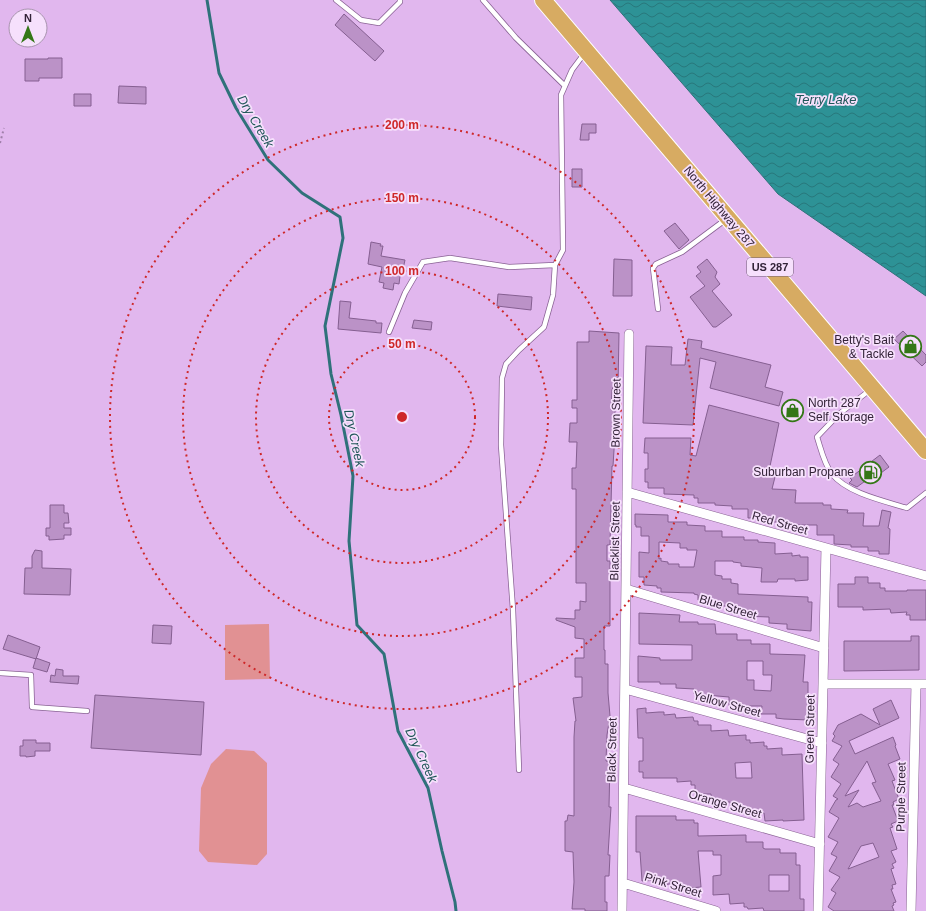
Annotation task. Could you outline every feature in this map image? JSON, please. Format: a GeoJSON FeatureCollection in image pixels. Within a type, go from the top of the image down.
{"type":"FeatureCollection","features":[{"type":"Feature","properties":{"kind":"highway","name":"North Highway 287"},"geometry":{"type":"LineString","coordinates":[[543,0],[926,451]]}},
{"type":"Feature","properties":{"kind":"street","name":"Brown Street"},"geometry":{"type":"LineString","coordinates":[[627,492],[629,334]]}},
{"type":"Feature","properties":{"kind":"street","name":"Red Street"},"geometry":{"type":"LineString","coordinates":[[627,492],[926,576]]}},
{"type":"Feature","properties":{"kind":"street","name":"Blacklist Street"},"geometry":{"type":"LineString","coordinates":[[626,589],[627,492]]}},
{"type":"Feature","properties":{"kind":"street","name":"Green Street"},"geometry":{"type":"LineString","coordinates":[[818,911],[826,548]]}},
{"type":"Feature","properties":{"kind":"street","name":"Blue Street"},"geometry":{"type":"LineString","coordinates":[[626,589],[824,648]]}},
{"type":"Feature","properties":{"kind":"street","name":"Black Street"},"geometry":{"type":"LineString","coordinates":[[622,911],[626,589]]}},
{"type":"Feature","properties":{"kind":"street"},"geometry":{"type":"LineString","coordinates":[[823,684],[926,684]]}},
{"type":"Feature","properties":{"kind":"street","name":"Purple Street"},"geometry":{"type":"LineString","coordinates":[[911,911],[916,684]]}},
{"type":"Feature","properties":{"kind":"street","name":"Yellow Street"},"geometry":{"type":"LineString","coordinates":[[625,690],[822,743]]}},
{"type":"Feature","properties":{"kind":"street","name":"Orange Street"},"geometry":{"type":"LineString","coordinates":[[624,788],[820,844]]}},
{"type":"Feature","properties":{"kind":"street","name":"Pink Street"},"geometry":{"type":"LineString","coordinates":[[623,882],[716,911]]}},
{"type":"Feature","properties":{"kind":"lane"},"geometry":{"type":"LineString","coordinates":[[336,0],[361,20],[379,23],[400,2],[400,0]]}},
{"type":"Feature","properties":{"kind":"lane"},"geometry":{"type":"LineString","coordinates":[[483,0],[516,38],[565,86]]}},
{"type":"Feature","properties":{"kind":"lane"},"geometry":{"type":"LineString","coordinates":[[519,770],[513,610],[501,445],[502,378],[506,364],[544,327],[553,295],[555,265],[563,250],[561,95],[572,70],[586,51]]}},
{"type":"Feature","properties":{"kind":"lane"},"geometry":{"type":"LineString","coordinates":[[658,309],[653,268],[656,264],[682,252],[728,218]]}},
{"type":"Feature","properties":{"kind":"lane"},"geometry":{"type":"LineString","coordinates":[[389,332],[406,293],[423,262],[450,258],[509,267],[555,265]]}},
{"type":"Feature","properties":{"kind":"lane"},"geometry":{"type":"LineString","coordinates":[[872,388],[839,414],[817,437],[824,458],[832,474],[852,491],[907,508],[926,493]]}},
{"type":"Feature","properties":{"kind":"lane"},"geometry":{"type":"LineString","coordinates":[[0,673],[31,674],[32,707],[87,711]]}},
{"type":"Feature","properties":{"kind":"path"},"geometry":{"type":"LineString","coordinates":[[0,144],[4,128]]}},
{"type":"Feature","properties":{"kind":"shaded area"},"geometry":{"type":"Polygon","coordinates":[[[269,624],[270,679],[225,680],[225,625],[269,624]]]}},
{"type":"Feature","properties":{"kind":"shaded area"},"geometry":{"type":"Polygon","coordinates":[[[226,749],[254,751],[267,763],[267,854],[257,865],[208,862],[199,851],[201,788],[211,764],[226,749]]]}},
{"type":"Feature","properties":{"kind":"water","name":"Terry Lake"},"geometry":{"type":"Polygon","coordinates":[[[610,0],[926,0],[926,296],[778,194],[610,0]]]}},
{"type":"Feature","properties":{"kind":"building"},"geometry":{"type":"Polygon","coordinates":[[[344,14],[384,51],[375,61],[335,25],[344,14]]]}},
{"type":"Feature","properties":{"kind":"building"},"geometry":{"type":"Polygon","coordinates":[[[62,58],[62,78],[39,78],[39,81],[25,81],[25,59],[62,58]]]}},
{"type":"Feature","properties":{"kind":"building"},"geometry":{"type":"Polygon","coordinates":[[[119,86],[146,87],[146,104],[118,103],[119,86]]]}},
{"type":"Feature","properties":{"kind":"building"},"geometry":{"type":"Polygon","coordinates":[[[74,94],[91,94],[91,106],[74,106],[74,94]]]}},
{"type":"Feature","properties":{"kind":"building"},"geometry":{"type":"Polygon","coordinates":[[[582,124],[596,124],[596,133],[589,133],[589,140],[580,140],[582,124]]]}},
{"type":"Feature","properties":{"kind":"building"},"geometry":{"type":"Polygon","coordinates":[[[572,169],[582,169],[582,187],[572,187],[572,169]]]}},
{"type":"Feature","properties":{"kind":"building"},"geometry":{"type":"Polygon","coordinates":[[[675,223],[689,240],[679,249],[664,231],[675,223]]]}},
{"type":"Feature","properties":{"kind":"building"},"geometry":{"type":"Polygon","coordinates":[[[371,242],[381,244],[380,246],[383,246],[381,256],[405,260],[403,269],[401,268],[399,284],[394,283],[393,290],[383,288],[384,283],[379,282],[382,267],[368,264],[371,242]]]}},
{"type":"Feature","properties":{"kind":"building"},"geometry":{"type":"Polygon","coordinates":[[[614,259],[632,260],[632,296],[613,296],[614,259]]]}},
{"type":"Feature","properties":{"kind":"building"},"geometry":{"type":"Polygon","coordinates":[[[707,259],[717,272],[715,277],[720,284],[712,291],[732,315],[716,327],[713,327],[690,297],[705,286],[696,276],[701,272],[697,267],[707,259]]]}},
{"type":"Feature","properties":{"kind":"building"},"geometry":{"type":"Polygon","coordinates":[[[498,294],[532,297],[531,310],[497,306],[498,294]]]}},
{"type":"Feature","properties":{"kind":"building"},"geometry":{"type":"Polygon","coordinates":[[[340,301],[351,302],[349,318],[382,323],[381,333],[338,329],[340,301]]]}},
{"type":"Feature","properties":{"kind":"building"},"geometry":{"type":"Polygon","coordinates":[[[414,320],[432,322],[431,330],[412,328],[414,320]]]}},
{"type":"Feature","properties":{"kind":"building"},"geometry":{"type":"Polygon","coordinates":[[[589,331],[619,333],[618,387],[613,387],[612,390],[611,410],[615,410],[615,434],[612,466],[610,545],[607,545],[607,561],[610,561],[610,626],[604,626],[604,650],[605,664],[608,664],[610,716],[607,735],[606,761],[610,762],[609,807],[611,807],[608,855],[610,855],[609,876],[605,876],[605,902],[607,902],[607,911],[585,911],[585,909],[572,909],[574,882],[573,852],[565,851],[565,821],[567,821],[568,815],[574,816],[574,737],[576,721],[573,698],[582,697],[582,677],[575,677],[575,658],[584,658],[584,639],[575,638],[575,627],[556,620],[556,618],[575,619],[575,610],[580,610],[580,601],[586,602],[586,583],[576,583],[576,489],[572,489],[572,468],[576,468],[577,442],[569,442],[570,423],[577,423],[577,408],[572,408],[572,400],[577,400],[577,342],[589,342],[589,331]]]}},
{"type":"Feature","properties":{"kind":"building","name":"Betty's Bait & Tackle"},"geometry":{"type":"Polygon","coordinates":[[[903,331],[926,355],[926,362],[922,366],[894,339],[903,331]]]}},
{"type":"Feature","properties":{"kind":"building"},"geometry":{"type":"Polygon","coordinates":[[[688,339],[702,341],[701,348],[771,365],[765,387],[783,392],[779,406],[710,388],[716,362],[700,358],[693,425],[643,423],[646,346],[672,347],[671,365],[685,365],[688,339]]]}},
{"type":"Feature","properties":{"kind":"building"},"geometry":{"type":"Polygon","coordinates":[[[709,405],[779,423],[769,471],[776,473],[772,489],[796,490],[795,503],[823,503],[823,505],[831,505],[831,509],[848,510],[847,513],[864,513],[863,526],[879,526],[882,510],[891,512],[888,528],[890,529],[889,554],[879,554],[879,551],[868,551],[868,547],[851,547],[851,545],[834,544],[834,535],[817,535],[817,525],[765,522],[765,518],[748,518],[748,509],[732,509],[732,506],[715,505],[715,503],[698,503],[698,498],[694,498],[694,495],[664,494],[664,488],[648,488],[648,482],[645,482],[645,469],[648,469],[648,453],[644,453],[645,438],[691,438],[690,455],[696,456],[709,405]]]}},
{"type":"Feature","properties":{"kind":"building","name":"Suburban Propane"},"geometry":{"type":"Polygon","coordinates":[[[880,455],[889,467],[870,481],[868,479],[857,487],[849,483],[852,480],[850,478],[880,455]]]}},
{"type":"Feature","properties":{"kind":"building"},"geometry":{"type":"Polygon","coordinates":[[[50,505],[64,505],[64,513],[68,513],[69,523],[64,523],[64,528],[71,528],[71,535],[64,535],[64,539],[49,540],[49,536],[46,536],[46,528],[50,528],[50,505]]]}},
{"type":"Feature","properties":{"kind":"building"},"geometry":{"type":"Polygon","coordinates":[[[635,514],[668,515],[668,522],[687,522],[687,525],[705,526],[705,531],[722,531],[722,537],[744,537],[744,540],[758,540],[758,542],[775,543],[775,554],[792,553],[792,556],[800,555],[800,557],[808,557],[808,580],[795,581],[795,579],[778,579],[777,582],[761,582],[762,568],[741,566],[741,563],[733,561],[715,561],[715,575],[722,576],[722,579],[731,579],[731,583],[738,584],[738,594],[808,597],[808,602],[812,602],[811,631],[787,629],[787,624],[769,623],[769,617],[742,616],[742,611],[732,611],[732,606],[715,606],[715,600],[698,600],[698,595],[694,593],[661,592],[661,588],[657,588],[657,586],[644,585],[644,577],[639,577],[639,552],[649,553],[649,536],[641,536],[641,527],[636,527],[635,514]],[[659,542],[659,559],[661,558],[661,561],[668,562],[668,564],[679,564],[679,567],[694,567],[697,550],[680,548],[680,543],[659,542]]]}},
{"type":"Feature","properties":{"kind":"building"},"geometry":{"type":"Polygon","coordinates":[[[35,550],[42,551],[42,568],[71,569],[70,595],[24,594],[25,568],[32,568],[32,556],[35,550]]]}},
{"type":"Feature","properties":{"kind":"building"},"geometry":{"type":"Polygon","coordinates":[[[855,577],[868,577],[868,583],[880,583],[880,588],[885,588],[885,591],[926,590],[926,620],[910,620],[910,615],[906,615],[907,612],[891,613],[890,609],[863,610],[863,607],[838,607],[838,584],[855,584],[855,577]]]}},
{"type":"Feature","properties":{"kind":"building"},"geometry":{"type":"Polygon","coordinates":[[[639,613],[680,615],[679,622],[715,624],[716,634],[737,634],[737,640],[751,640],[751,644],[770,644],[770,654],[805,655],[803,682],[808,682],[808,720],[776,718],[776,714],[761,714],[762,706],[729,706],[729,697],[694,694],[694,689],[676,688],[676,684],[638,682],[638,656],[660,658],[660,660],[692,660],[692,645],[639,644],[639,613]],[[747,661],[747,680],[754,680],[754,690],[771,691],[772,675],[763,675],[763,661],[747,661]]]}},
{"type":"Feature","properties":{"kind":"building"},"geometry":{"type":"Polygon","coordinates":[[[153,625],[172,626],[171,644],[152,643],[153,625]]]}},
{"type":"Feature","properties":{"kind":"building"},"geometry":{"type":"Polygon","coordinates":[[[8,635],[40,647],[36,659],[3,649],[8,635]]]}},
{"type":"Feature","properties":{"kind":"building"},"geometry":{"type":"Polygon","coordinates":[[[911,636],[919,636],[919,670],[844,671],[844,641],[911,641],[911,636]]]}},
{"type":"Feature","properties":{"kind":"building"},"geometry":{"type":"Polygon","coordinates":[[[36,658],[50,663],[47,672],[33,668],[36,658]]]}},
{"type":"Feature","properties":{"kind":"building"},"geometry":{"type":"Polygon","coordinates":[[[56,669],[63,670],[63,676],[79,676],[78,684],[50,682],[51,675],[55,676],[56,669]]]}},
{"type":"Feature","properties":{"kind":"building"},"geometry":{"type":"Polygon","coordinates":[[[95,695],[204,702],[201,755],[91,748],[95,695]]]}},
{"type":"Feature","properties":{"kind":"building"},"geometry":{"type":"Polygon","coordinates":[[[891,700],[899,718],[849,741],[855,754],[893,737],[896,745],[895,746],[900,759],[888,764],[895,780],[892,781],[899,799],[893,802],[894,805],[892,805],[898,821],[891,824],[893,827],[890,828],[897,849],[891,851],[896,862],[892,864],[894,868],[891,869],[896,884],[892,885],[893,889],[891,889],[896,902],[893,903],[894,905],[892,906],[894,911],[834,911],[828,907],[836,893],[831,890],[840,877],[829,871],[837,857],[831,854],[838,842],[828,837],[839,818],[829,812],[838,799],[833,796],[841,784],[831,777],[839,764],[833,760],[842,746],[832,741],[835,736],[833,734],[838,725],[861,714],[880,725],[873,709],[891,700]],[[867,761],[845,796],[859,790],[848,807],[857,803],[863,807],[881,801],[872,783],[876,782],[867,761]],[[873,843],[861,846],[848,869],[879,857],[873,843]]]}},
{"type":"Feature","properties":{"kind":"building"},"geometry":{"type":"Polygon","coordinates":[[[646,708],[646,713],[664,712],[664,715],[675,714],[676,718],[693,717],[694,721],[698,721],[698,725],[711,725],[711,731],[728,730],[729,736],[746,735],[746,740],[750,740],[750,743],[764,742],[764,746],[767,746],[767,749],[782,748],[782,755],[802,754],[804,820],[765,821],[764,813],[748,813],[747,807],[731,808],[730,802],[711,802],[711,794],[695,794],[695,785],[691,785],[691,781],[677,782],[677,778],[643,778],[643,772],[639,772],[639,761],[643,761],[643,738],[638,738],[637,709],[646,708]],[[751,762],[735,763],[736,778],[752,778],[751,762]]]}},
{"type":"Feature","properties":{"kind":"building"},"geometry":{"type":"Polygon","coordinates":[[[23,740],[36,740],[36,743],[50,743],[50,751],[35,751],[35,756],[20,756],[20,746],[23,746],[23,740]]]}},
{"type":"Feature","properties":{"kind":"building"},"geometry":{"type":"Polygon","coordinates":[[[636,816],[676,816],[676,820],[694,820],[694,823],[698,823],[698,836],[746,835],[746,842],[763,842],[763,848],[765,849],[780,849],[780,853],[796,853],[796,865],[800,865],[800,899],[804,899],[804,911],[764,911],[763,908],[748,909],[747,907],[744,907],[744,903],[730,904],[729,894],[713,895],[713,876],[721,875],[721,855],[713,855],[713,851],[698,851],[701,887],[678,889],[678,883],[661,885],[661,880],[642,881],[640,852],[636,852],[636,816]],[[769,875],[769,891],[789,891],[789,875],[769,875]]]}},
{"type":"Feature","properties":{"kind":"waterway","name":"Dry Creek"},"geometry":{"type":"LineString","coordinates":[[207,0],[219,73],[236,108],[268,160],[302,193],[340,217],[343,238],[325,326],[331,374],[353,476],[349,541],[357,625],[384,654],[398,731],[428,788],[456,911]]}},
{"type":"Feature","properties":{"kind":"place","name":"Betty's Bait & Tackle"},"geometry":{"type":"Point","coordinates":[910,347]}},
{"type":"Feature","properties":{"kind":"place","name":"North 287 Self Storage"},"geometry":{"type":"Point","coordinates":[793,410]}},
{"type":"Feature","properties":{"kind":"place","name":"Suburban Propane"},"geometry":{"type":"Point","coordinates":[870,472]}}]}
